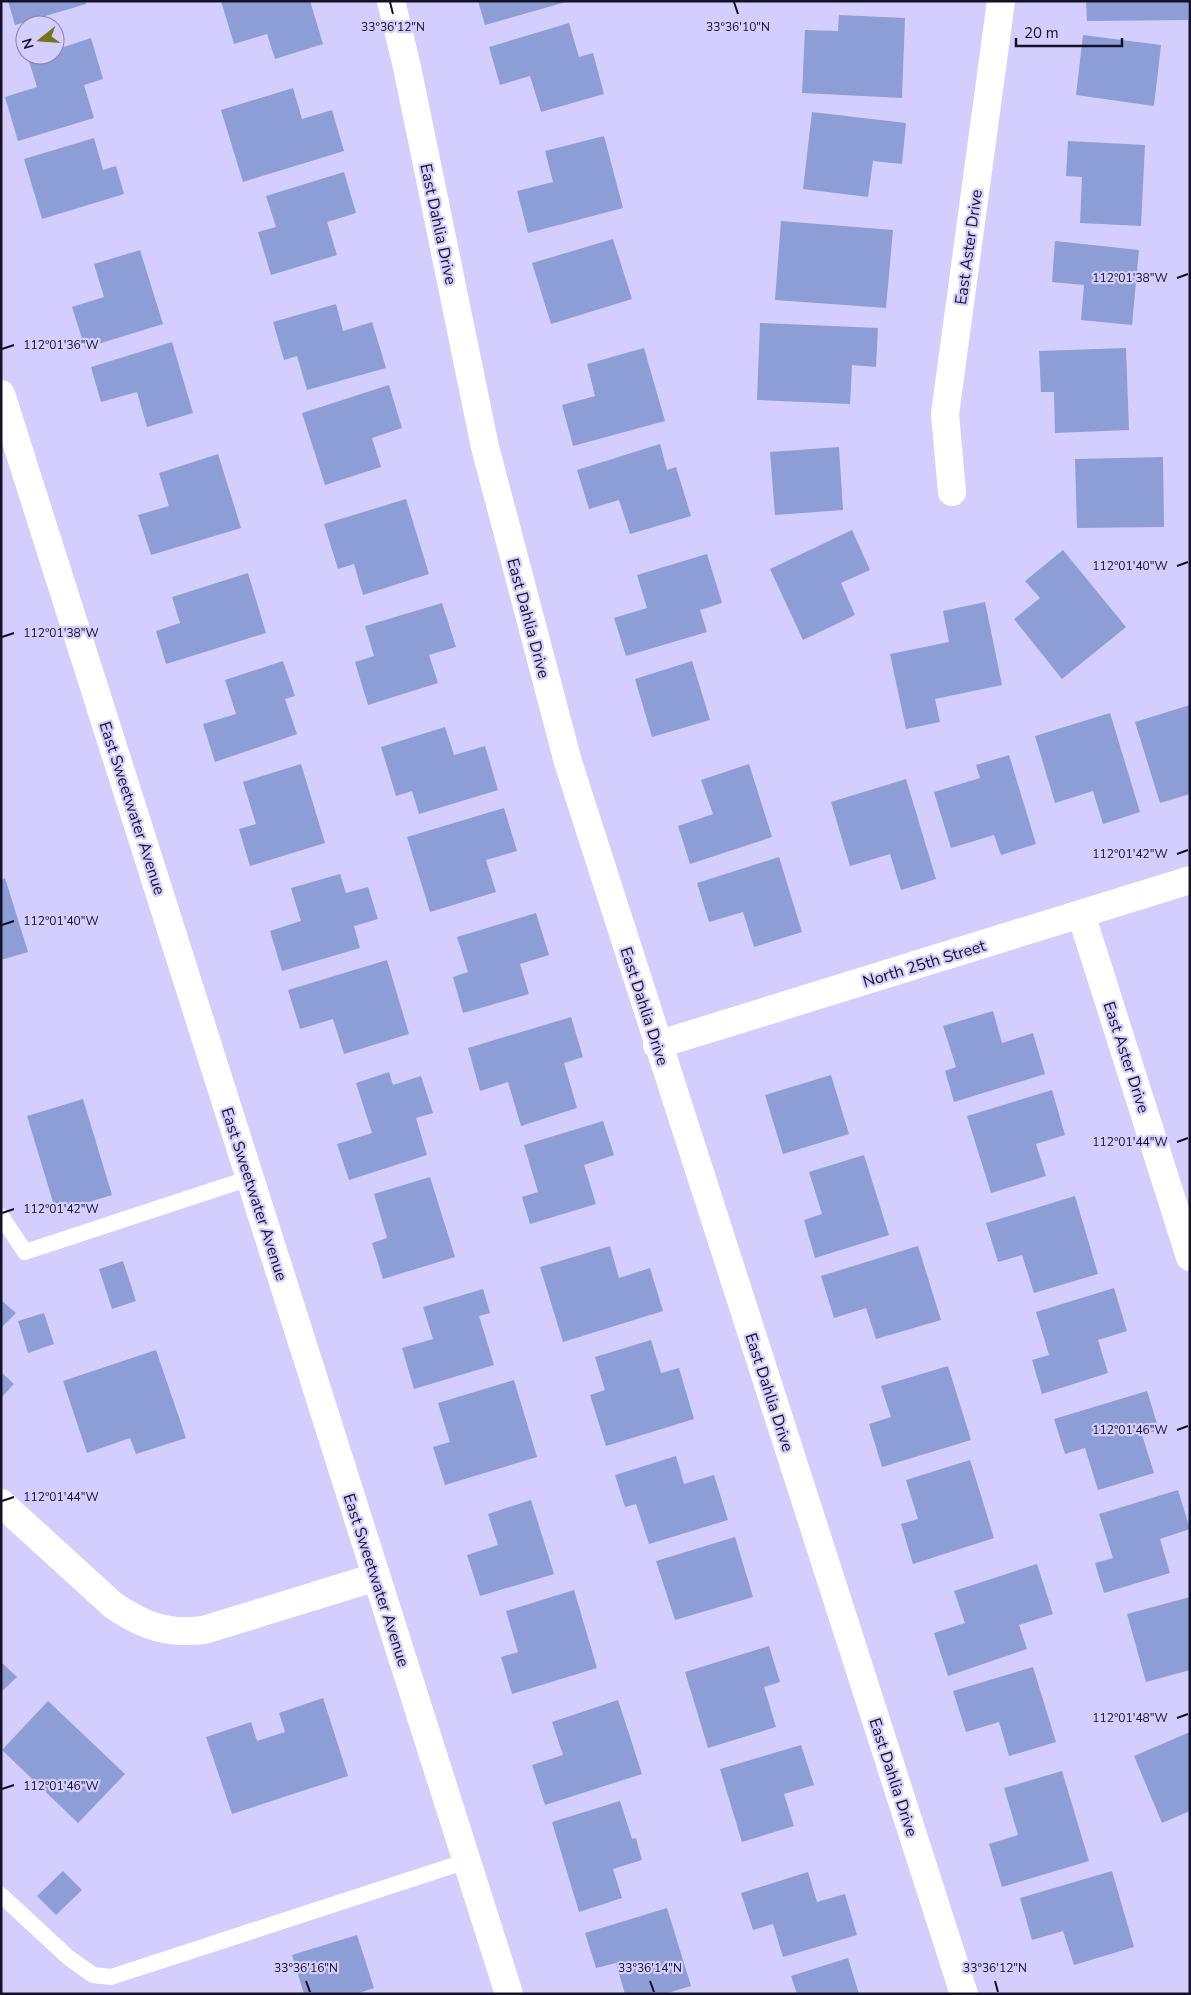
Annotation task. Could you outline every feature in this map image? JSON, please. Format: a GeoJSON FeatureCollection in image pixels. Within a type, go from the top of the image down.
{"type":"FeatureCollection","features":[{"type":"Feature","properties":{"kind":"street","name":"East Dahlia Drive"},"geometry":{"type":"LineString","coordinates":[[391,1],[407,67],[485,447],[568,762],[657,1046],[964,1994]]}},
{"type":"Feature","properties":{"kind":"street","name":"East Aster Drive"},"geometry":{"type":"LineString","coordinates":[[952,492],[945,414],[1001,1]]}},
{"type":"Feature","properties":{"kind":"street","name":"East Sweetwater Avenue"},"geometry":{"type":"LineString","coordinates":[[1,394],[509,1994]]}},
{"type":"Feature","properties":{"kind":"street","name":"North 25th Street"},"geometry":{"type":"LineString","coordinates":[[657,1046],[1190,880]]}},
{"type":"Feature","properties":{"kind":"street","name":"East Aster Drive"},"geometry":{"type":"LineString","coordinates":[[1082,914],[1190,1257]]}},
{"type":"Feature","properties":{"kind":"street"},"geometry":{"type":"LineString","coordinates":[[1,1503],[114,1606],[135,1620],[160,1630],[182,1632],[204,1630],[376,1577]]}},
{"type":"Feature","properties":{"kind":"lane"},"geometry":{"type":"LineString","coordinates":[[1,1216],[25,1252],[250,1178]]}},
{"type":"Feature","properties":{"kind":"lane"},"geometry":{"type":"LineString","coordinates":[[1,1896],[69,1958],[93,1975],[111,1977],[467,1861]]}},
{"type":"Feature","properties":{"kind":"building"},"geometry":{"type":"Polygon","coordinates":[[[8,1],[85,1],[86,4],[49,15],[15,15],[15,25],[8,1]]]}},
{"type":"Feature","properties":{"kind":"building"},"geometry":{"type":"Polygon","coordinates":[[[221,1],[310,1],[323,44],[275,59],[267,34],[234,44],[221,1]]]}},
{"type":"Feature","properties":{"kind":"building"},"geometry":{"type":"Polygon","coordinates":[[[478,1],[566,1],[566,2],[485,25],[478,1]]]}},
{"type":"Feature","properties":{"kind":"building"},"geometry":{"type":"Polygon","coordinates":[[[1086,1],[1188,1],[1188,20],[1087,21],[1086,1]]]}},
{"type":"Feature","properties":{"kind":"building"},"geometry":{"type":"Polygon","coordinates":[[[839,15],[905,18],[902,98],[802,93],[805,30],[838,31],[839,15]]]}},
{"type":"Feature","properties":{"kind":"building"},"geometry":{"type":"Polygon","coordinates":[[[569,23],[579,57],[593,53],[604,94],[541,112],[530,76],[500,85],[489,47],[569,23]]]}},
{"type":"Feature","properties":{"kind":"building"},"geometry":{"type":"Polygon","coordinates":[[[1083,35],[1161,45],[1154,106],[1076,95],[1083,35]]]}},
{"type":"Feature","properties":{"kind":"building"},"geometry":{"type":"Polygon","coordinates":[[[91,38],[103,79],[84,85],[94,118],[18,141],[5,97],[37,87],[30,65],[65,65],[65,47],[91,38]]]}},
{"type":"Feature","properties":{"kind":"building"},"geometry":{"type":"Polygon","coordinates":[[[293,88],[302,119],[332,110],[344,151],[243,182],[221,110],[293,88]]]}},
{"type":"Feature","properties":{"kind":"building"},"geometry":{"type":"Polygon","coordinates":[[[812,112],[906,123],[902,164],[873,161],[868,197],[803,189],[812,112]]]}},
{"type":"Feature","properties":{"kind":"building"},"geometry":{"type":"Polygon","coordinates":[[[604,136],[623,208],[528,233],[517,191],[553,182],[545,151],[604,136]]]}},
{"type":"Feature","properties":{"kind":"building"},"geometry":{"type":"Polygon","coordinates":[[[94,138],[103,170],[116,166],[124,194],[42,219],[24,159],[94,138]]]}},
{"type":"Feature","properties":{"kind":"building"},"geometry":{"type":"Polygon","coordinates":[[[1068,141],[1145,145],[1141,226],[1080,223],[1082,177],[1066,176],[1068,141]]]}},
{"type":"Feature","properties":{"kind":"building"},"geometry":{"type":"Polygon","coordinates":[[[344,172],[356,213],[327,222],[337,255],[271,275],[258,232],[276,227],[266,196],[344,172]]]}},
{"type":"Feature","properties":{"kind":"building"},"geometry":{"type":"Polygon","coordinates":[[[781,221],[893,230],[886,308],[775,300],[781,221]]]}},
{"type":"Feature","properties":{"kind":"building"},"geometry":{"type":"Polygon","coordinates":[[[613,239],[632,299],[551,324],[532,263],[613,239]]]}},
{"type":"Feature","properties":{"kind":"building"},"geometry":{"type":"Polygon","coordinates":[[[1055,241],[1139,250],[1132,325],[1081,320],[1084,285],[1052,282],[1055,241]]]}},
{"type":"Feature","properties":{"kind":"building"},"geometry":{"type":"Polygon","coordinates":[[[140,250],[163,324],[85,348],[72,307],[104,297],[94,264],[140,250]]]}},
{"type":"Feature","properties":{"kind":"building"},"geometry":{"type":"Polygon","coordinates":[[[336,304],[343,331],[372,322],[386,368],[307,390],[297,356],[284,360],[273,322],[336,304]]]}},
{"type":"Feature","properties":{"kind":"building"},"geometry":{"type":"Polygon","coordinates":[[[760,323],[878,328],[876,367],[852,365],[850,404],[757,400],[760,323]]]}},
{"type":"Feature","properties":{"kind":"building"},"geometry":{"type":"Polygon","coordinates":[[[172,342],[193,413],[147,427],[137,392],[101,402],[91,367],[172,342]]]}},
{"type":"Feature","properties":{"kind":"building"},"geometry":{"type":"Polygon","coordinates":[[[644,348],[665,421],[573,446],[562,405],[595,396],[587,364],[644,348]]]}},
{"type":"Feature","properties":{"kind":"building"},"geometry":{"type":"Polygon","coordinates":[[[1126,348],[1129,430],[1055,433],[1054,392],[1041,392],[1039,351],[1126,348]]]}},
{"type":"Feature","properties":{"kind":"building"},"geometry":{"type":"Polygon","coordinates":[[[389,385],[402,428],[372,438],[381,467],[325,485],[302,413],[389,385]]]}},
{"type":"Feature","properties":{"kind":"building"},"geometry":{"type":"Polygon","coordinates":[[[660,444],[667,470],[676,467],[691,516],[630,534],[619,500],[589,509],[577,470],[660,444]]]}},
{"type":"Feature","properties":{"kind":"building"},"geometry":{"type":"Polygon","coordinates":[[[839,447],[843,510],[775,515],[770,452],[839,447]]]}},
{"type":"Feature","properties":{"kind":"building"},"geometry":{"type":"Polygon","coordinates":[[[218,454],[241,528],[151,555],[138,515],[169,506],[159,473],[218,454]]]}},
{"type":"Feature","properties":{"kind":"building"},"geometry":{"type":"Polygon","coordinates":[[[1163,457],[1164,527],[1077,528],[1075,459],[1163,457]]]}},
{"type":"Feature","properties":{"kind":"building"},"geometry":{"type":"Polygon","coordinates":[[[406,499],[429,574],[363,595],[354,564],[338,569],[324,524],[406,499]]]}},
{"type":"Feature","properties":{"kind":"building"},"geometry":{"type":"Polygon","coordinates":[[[852,530],[870,570],[841,583],[855,615],[803,640],[770,569],[852,530]]]}},
{"type":"Feature","properties":{"kind":"building"},"geometry":{"type":"Polygon","coordinates":[[[1063,550],[1126,627],[1062,679],[1014,619],[1040,598],[1025,581],[1063,550]]]}},
{"type":"Feature","properties":{"kind":"building"},"geometry":{"type":"Polygon","coordinates":[[[707,554],[722,603],[700,610],[707,632],[626,656],[614,618],[647,608],[637,575],[707,554]]]}},
{"type":"Feature","properties":{"kind":"building"},"geometry":{"type":"Polygon","coordinates":[[[248,573],[266,633],[166,664],[156,631],[180,623],[172,597],[248,573]]]}},
{"type":"Feature","properties":{"kind":"building"},"geometry":{"type":"Polygon","coordinates":[[[985,602],[1002,685],[935,699],[940,722],[906,729],[890,654],[949,642],[943,611],[985,602]]]}},
{"type":"Feature","properties":{"kind":"building"},"geometry":{"type":"Polygon","coordinates":[[[442,603],[456,647],[429,655],[438,683],[368,705],[355,662],[374,656],[365,626],[442,603]]]}},
{"type":"Feature","properties":{"kind":"building"},"geometry":{"type":"Polygon","coordinates":[[[283,661],[295,696],[285,699],[297,734],[215,762],[203,724],[236,714],[225,680],[283,661]]]}},
{"type":"Feature","properties":{"kind":"building"},"geometry":{"type":"Polygon","coordinates":[[[692,661],[710,720],[652,737],[635,679],[692,661]]]}},
{"type":"Feature","properties":{"kind":"building"},"geometry":{"type":"Polygon","coordinates":[[[1190,705],[1190,794],[1160,803],[1135,722],[1190,705]]]}},
{"type":"Feature","properties":{"kind":"building"},"geometry":{"type":"Polygon","coordinates":[[[1110,713],[1140,812],[1103,824],[1093,791],[1055,803],[1035,736],[1110,713]]]}},
{"type":"Feature","properties":{"kind":"building"},"geometry":{"type":"Polygon","coordinates":[[[445,727],[454,755],[485,746],[498,790],[419,814],[412,791],[396,796],[381,747],[445,727]]]}},
{"type":"Feature","properties":{"kind":"building"},"geometry":{"type":"Polygon","coordinates":[[[1009,755],[1036,844],[1001,855],[994,835],[951,848],[934,792],[980,778],[976,765],[1009,755]]]}},
{"type":"Feature","properties":{"kind":"building"},"geometry":{"type":"Polygon","coordinates":[[[301,764],[325,843],[250,866],[239,829],[256,824],[243,782],[301,764]]]}},
{"type":"Feature","properties":{"kind":"building"},"geometry":{"type":"Polygon","coordinates":[[[749,764],[772,837],[690,864],[678,826],[713,814],[701,780],[749,764]]]}},
{"type":"Feature","properties":{"kind":"building"},"geometry":{"type":"Polygon","coordinates":[[[906,779],[936,879],[901,890],[890,854],[850,866],[831,802],[906,779]]]}},
{"type":"Feature","properties":{"kind":"building"},"geometry":{"type":"Polygon","coordinates":[[[504,808],[517,851],[486,860],[496,892],[430,912],[407,837],[504,808]]]}},
{"type":"Feature","properties":{"kind":"building"},"geometry":{"type":"Polygon","coordinates":[[[779,857],[802,932],[754,947],[743,912],[709,922],[697,883],[779,857]]]}},
{"type":"Feature","properties":{"kind":"building"},"geometry":{"type":"Polygon","coordinates":[[[340,874],[346,893],[368,887],[378,919],[354,926],[360,948],[282,971],[270,931],[301,921],[291,888],[340,874]]]}},
{"type":"Feature","properties":{"kind":"building"},"geometry":{"type":"Polygon","coordinates":[[[5,878],[28,952],[1,960],[1,880],[5,878]]]}},
{"type":"Feature","properties":{"kind":"building"},"geometry":{"type":"Polygon","coordinates":[[[536,913],[549,955],[520,964],[529,994],[463,1013],[453,977],[468,972],[457,937],[536,913]]]}},
{"type":"Feature","properties":{"kind":"building"},"geometry":{"type":"Polygon","coordinates":[[[387,960],[409,1034],[344,1054],[333,1019],[300,1029],[288,990],[387,960]]]}},
{"type":"Feature","properties":{"kind":"building"},"geometry":{"type":"Polygon","coordinates":[[[993,1011],[1002,1043],[1033,1033],[1045,1074],[954,1102],[945,1071],[956,1067],[943,1026],[993,1011]]]}},
{"type":"Feature","properties":{"kind":"building"},"geometry":{"type":"Polygon","coordinates":[[[571,1017],[583,1057],[564,1063],[577,1108],[521,1126],[508,1082],[480,1091],[468,1048],[571,1017]]]}},
{"type":"Feature","properties":{"kind":"building"},"geometry":{"type":"Polygon","coordinates":[[[389,1072],[393,1085],[421,1076],[433,1113],[416,1118],[427,1155],[349,1180],[337,1144],[372,1133],[356,1083],[389,1072]]]}},
{"type":"Feature","properties":{"kind":"building"},"geometry":{"type":"Polygon","coordinates":[[[831,1075],[849,1134],[783,1154],[765,1095],[831,1075]]]}},
{"type":"Feature","properties":{"kind":"building"},"geometry":{"type":"Polygon","coordinates":[[[1052,1090],[1065,1135],[1036,1144],[1046,1176],[991,1193],[967,1116],[1052,1090]]]}},
{"type":"Feature","properties":{"kind":"building"},"geometry":{"type":"Polygon","coordinates":[[[83,1099],[112,1195],[56,1212],[27,1116],[83,1099]]]}},
{"type":"Feature","properties":{"kind":"building"},"geometry":{"type":"Polygon","coordinates":[[[603,1121],[614,1155],[584,1165],[596,1204],[530,1224],[522,1197],[538,1192],[524,1145],[603,1121]]]}},
{"type":"Feature","properties":{"kind":"building"},"geometry":{"type":"Polygon","coordinates":[[[864,1155],[889,1235],[815,1258],[804,1220],[822,1214],[809,1172],[864,1155]]]}},
{"type":"Feature","properties":{"kind":"building"},"geometry":{"type":"Polygon","coordinates":[[[430,1177],[455,1257],[383,1279],[372,1243],[387,1238],[374,1194],[430,1177]]]}},
{"type":"Feature","properties":{"kind":"building"},"geometry":{"type":"Polygon","coordinates":[[[1075,1196],[1098,1274],[1034,1293],[1022,1255],[998,1262],[986,1223],[1075,1196]]]}},
{"type":"Feature","properties":{"kind":"building"},"geometry":{"type":"Polygon","coordinates":[[[610,1246],[619,1278],[650,1268],[663,1311],[563,1342],[540,1267],[610,1246]]]}},
{"type":"Feature","properties":{"kind":"building"},"geometry":{"type":"Polygon","coordinates":[[[918,1246],[941,1320],[876,1339],[866,1308],[834,1318],[821,1276],[918,1246]]]}},
{"type":"Feature","properties":{"kind":"building"},"geometry":{"type":"Polygon","coordinates":[[[123,1261],[136,1301],[112,1309],[99,1269],[123,1261]]]}},
{"type":"Feature","properties":{"kind":"building"},"geometry":{"type":"Polygon","coordinates":[[[1114,1288],[1127,1331],[1098,1340],[1108,1373],[1042,1394],[1032,1360],[1049,1355],[1036,1312],[1114,1288]]]}},
{"type":"Feature","properties":{"kind":"building"},"geometry":{"type":"Polygon","coordinates":[[[483,1289],[490,1313],[479,1316],[494,1365],[414,1389],[402,1348],[433,1339],[423,1307],[483,1289]]]}},
{"type":"Feature","properties":{"kind":"building"},"geometry":{"type":"Polygon","coordinates":[[[1,1300],[16,1313],[1,1328],[1,1300]]]}},
{"type":"Feature","properties":{"kind":"building"},"geometry":{"type":"Polygon","coordinates":[[[44,1313],[54,1344],[28,1353],[18,1321],[44,1313]]]}},
{"type":"Feature","properties":{"kind":"building"},"geometry":{"type":"Polygon","coordinates":[[[651,1340],[661,1373],[679,1368],[694,1419],[606,1446],[590,1395],[605,1390],[595,1357],[651,1340]]]}},
{"type":"Feature","properties":{"kind":"building"},"geometry":{"type":"Polygon","coordinates":[[[156,1350],[186,1438],[136,1454],[130,1438],[87,1453],[63,1381],[156,1350]]]}},
{"type":"Feature","properties":{"kind":"building"},"geometry":{"type":"Polygon","coordinates":[[[948,1366],[971,1440],[882,1467],[869,1424],[891,1417],[881,1386],[948,1366]]]}},
{"type":"Feature","properties":{"kind":"building"},"geometry":{"type":"Polygon","coordinates":[[[1,1372],[14,1384],[1,1398],[1,1372]]]}},
{"type":"Feature","properties":{"kind":"building"},"geometry":{"type":"Polygon","coordinates":[[[514,1380],[537,1457],[445,1485],[433,1447],[450,1442],[438,1403],[514,1380]]]}},
{"type":"Feature","properties":{"kind":"building"},"geometry":{"type":"Polygon","coordinates":[[[1147,1391],[1159,1430],[1142,1435],[1154,1473],[1098,1490],[1085,1448],[1065,1454],[1054,1419],[1147,1391]]]}},
{"type":"Feature","properties":{"kind":"building"},"geometry":{"type":"Polygon","coordinates":[[[676,1456],[684,1484],[714,1475],[728,1520],[649,1544],[636,1504],[625,1507],[615,1475],[676,1456]]]}},
{"type":"Feature","properties":{"kind":"building"},"geometry":{"type":"Polygon","coordinates":[[[970,1460],[994,1538],[913,1564],[901,1524],[918,1519],[906,1480],[970,1460]]]}},
{"type":"Feature","properties":{"kind":"building"},"geometry":{"type":"Polygon","coordinates":[[[1178,1490],[1190,1529],[1160,1539],[1170,1573],[1104,1593],[1095,1563],[1113,1558],[1099,1514],[1178,1490]]]}},
{"type":"Feature","properties":{"kind":"building"},"geometry":{"type":"Polygon","coordinates":[[[531,1500],[554,1574],[480,1596],[467,1555],[498,1545],[488,1514],[531,1500]]]}},
{"type":"Feature","properties":{"kind":"building"},"geometry":{"type":"Polygon","coordinates":[[[735,1537],[753,1597],[675,1620],[656,1561],[735,1537]]]}},
{"type":"Feature","properties":{"kind":"building"},"geometry":{"type":"Polygon","coordinates":[[[1037,1564],[1053,1614],[1019,1625],[1027,1649],[948,1676],[934,1633],[965,1623],[954,1591],[1037,1564]]]}},
{"type":"Feature","properties":{"kind":"building"},"geometry":{"type":"Polygon","coordinates":[[[574,1590],[597,1668],[512,1694],[501,1657],[518,1652],[506,1611],[574,1590]]]}},
{"type":"Feature","properties":{"kind":"building"},"geometry":{"type":"Polygon","coordinates":[[[1190,1597],[1190,1670],[1146,1682],[1127,1614],[1190,1597]]]}},
{"type":"Feature","properties":{"kind":"building"},"geometry":{"type":"Polygon","coordinates":[[[769,1646],[780,1682],[764,1687],[776,1727],[708,1748],[685,1672],[769,1646]]]}},
{"type":"Feature","properties":{"kind":"building"},"geometry":{"type":"Polygon","coordinates":[[[1,1662],[17,1677],[1,1692],[1,1662]]]}},
{"type":"Feature","properties":{"kind":"building"},"geometry":{"type":"Polygon","coordinates":[[[1033,1667],[1056,1742],[1009,1756],[999,1722],[966,1732],[953,1691],[1033,1667]]]}},
{"type":"Feature","properties":{"kind":"building"},"geometry":{"type":"Polygon","coordinates":[[[323,1698],[348,1776],[232,1814],[206,1737],[251,1722],[257,1741],[285,1732],[279,1713],[323,1698]]]}},
{"type":"Feature","properties":{"kind":"building"},"geometry":{"type":"Polygon","coordinates":[[[618,1700],[642,1774],[545,1805],[532,1765],[563,1755],[552,1722],[618,1700]]]}},
{"type":"Feature","properties":{"kind":"building"},"geometry":{"type":"Polygon","coordinates":[[[48,1701],[125,1774],[78,1823],[2,1750],[48,1701]]]}},
{"type":"Feature","properties":{"kind":"building"},"geometry":{"type":"Polygon","coordinates":[[[1190,1732],[1190,1811],[1162,1823],[1134,1756],[1190,1732]]]}},
{"type":"Feature","properties":{"kind":"building"},"geometry":{"type":"Polygon","coordinates":[[[801,1745],[814,1785],[784,1794],[794,1826],[742,1842],[720,1769],[801,1745]]]}},
{"type":"Feature","properties":{"kind":"building"},"geometry":{"type":"Polygon","coordinates":[[[1062,1771],[1089,1861],[1002,1887],[989,1844],[1018,1835],[1004,1788],[1062,1771]]]}},
{"type":"Feature","properties":{"kind":"building"},"geometry":{"type":"Polygon","coordinates":[[[620,1801],[632,1839],[636,1838],[642,1860],[613,1869],[622,1898],[579,1912],[552,1822],[620,1801]]]}},
{"type":"Feature","properties":{"kind":"building"},"geometry":{"type":"Polygon","coordinates":[[[63,1871],[82,1890],[56,1915],[37,1896],[63,1871]]]}},
{"type":"Feature","properties":{"kind":"building"},"geometry":{"type":"Polygon","coordinates":[[[1112,1871],[1134,1947],[1074,1965],[1063,1931],[1032,1940],[1020,1898],[1112,1871]]]}},
{"type":"Feature","properties":{"kind":"building"},"geometry":{"type":"Polygon","coordinates":[[[808,1872],[817,1902],[845,1894],[857,1935],[783,1957],[773,1924],[753,1930],[741,1893],[808,1872]]]}},
{"type":"Feature","properties":{"kind":"building"},"geometry":{"type":"Polygon","coordinates":[[[667,1908],[691,1986],[664,1994],[625,1994],[616,1963],[596,1968],[585,1933],[667,1908]]]}},
{"type":"Feature","properties":{"kind":"building"},"geometry":{"type":"Polygon","coordinates":[[[357,1935],[374,1988],[356,1994],[304,1994],[292,1955],[357,1935]]]}},
{"type":"Feature","properties":{"kind":"building"},"geometry":{"type":"Polygon","coordinates":[[[848,1958],[859,1994],[797,1994],[791,1976],[848,1958]]]}}]}
